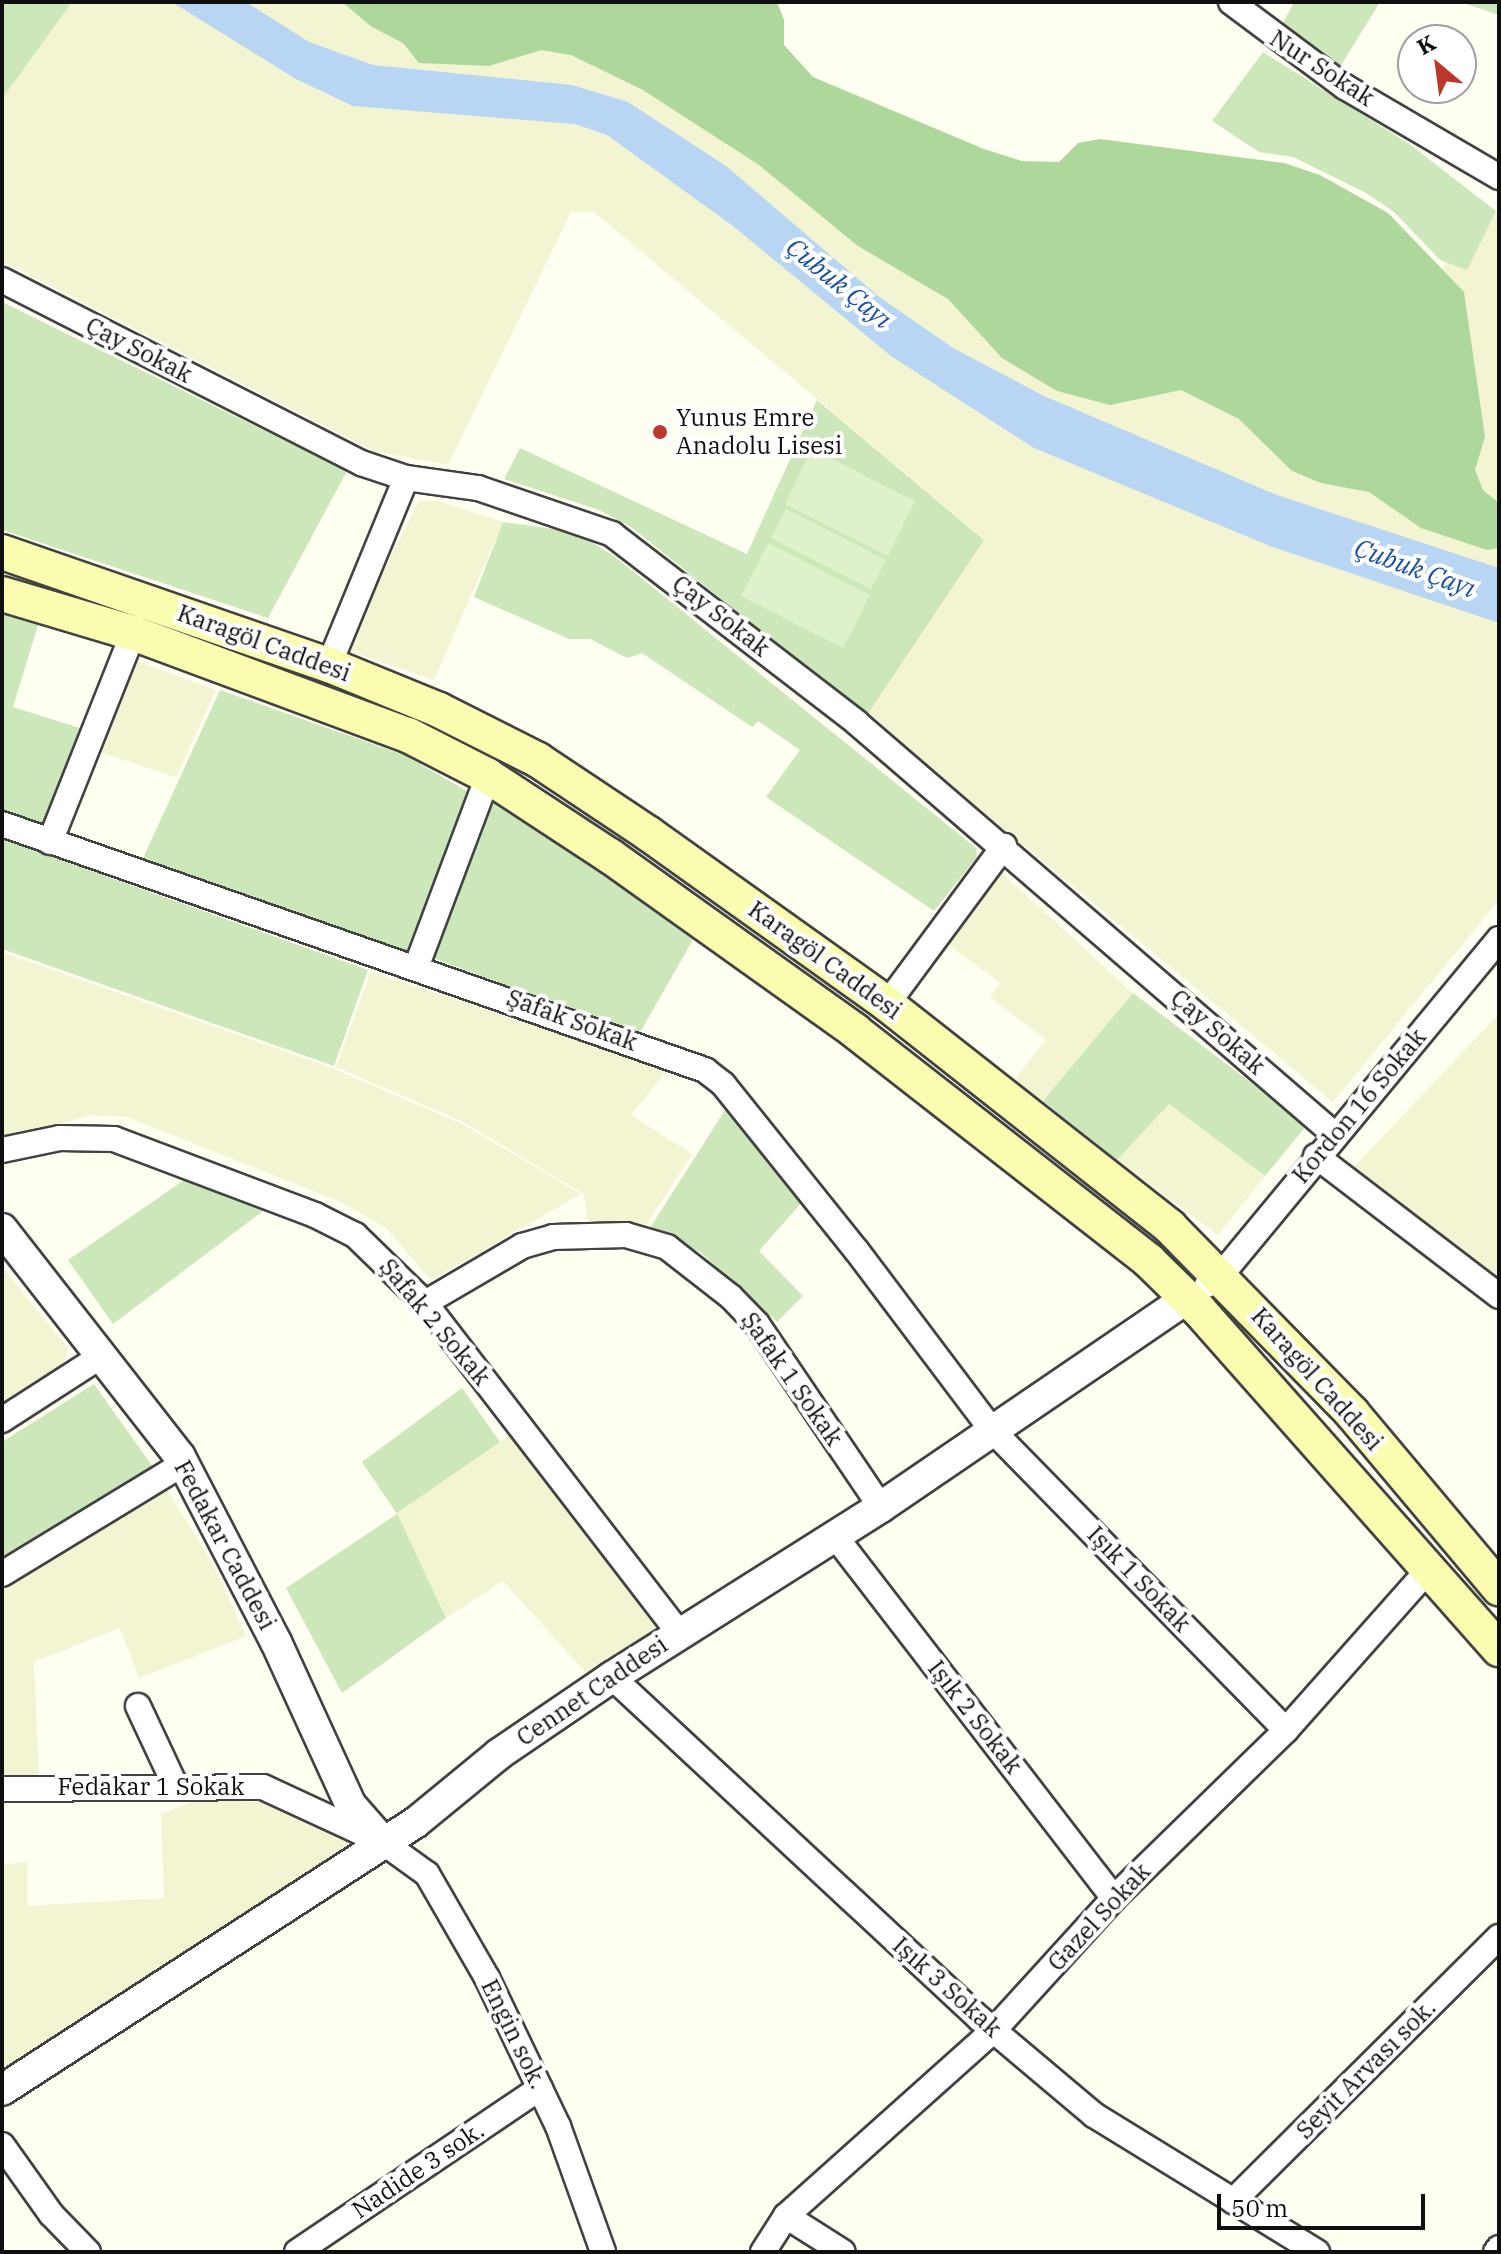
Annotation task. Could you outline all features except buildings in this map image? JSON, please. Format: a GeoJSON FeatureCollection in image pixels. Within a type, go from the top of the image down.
{"type":"FeatureCollection","features":[{"type":"Feature","properties":{"kind":"main road","name":"Karagöl Caddesi"},"geometry":{"type":"LineString","coordinates":[[2,552],[329,665],[439,710],[538,760],[887,1004],[1105,1171],[1221,1275],[1352,1413],[1499,1588]]}},
{"type":"Feature","properties":{"kind":"main road"},"geometry":{"type":"LineString","coordinates":[[2,594],[133,633],[362,715],[488,776],[855,1031],[1077,1202],[1186,1299],[1499,1649]]}},
{"type":"Feature","properties":{"kind":"street","name":"Nur Sokak"},"geometry":{"type":"LineString","coordinates":[[1231,2],[1345,87],[1499,177]]}},
{"type":"Feature","properties":{"kind":"street","name":"Çay Sokak"},"geometry":{"type":"LineString","coordinates":[[2,280],[361,463],[406,478],[478,488],[612,534],[720,613],[1004,846],[1334,1134]]}},
{"type":"Feature","properties":{"kind":"street"},"geometry":{"type":"LineString","coordinates":[[329,665],[406,478]]}},
{"type":"Feature","properties":{"kind":"street"},"geometry":{"type":"LineString","coordinates":[[50,842],[133,633]]}},
{"type":"Feature","properties":{"kind":"street"},"geometry":{"type":"LineString","coordinates":[[417,965],[488,776]]}},
{"type":"Feature","properties":{"kind":"street","name":"Şafak Sokak"},"geometry":{"type":"LineString","coordinates":[[2,824],[417,965],[705,1070],[723,1084],[857,1251],[991,1429]]}},
{"type":"Feature","properties":{"kind":"street"},"geometry":{"type":"LineString","coordinates":[[887,1004],[1004,846]]}},
{"type":"Feature","properties":{"kind":"street","name":"Kordon 16 Sokak"},"geometry":{"type":"LineString","coordinates":[[1186,1299],[1221,1275],[1334,1134],[1499,939]]}},
{"type":"Feature","properties":{"kind":"street","name":"Şafak 2 Sokak"},"geometry":{"type":"LineString","coordinates":[[2,1150],[60,1138],[114,1139],[315,1215],[355,1235],[425,1303],[679,1633]]}},
{"type":"Feature","properties":{"kind":"street"},"geometry":{"type":"LineString","coordinates":[[1316,1156],[1499,1296]]}},
{"type":"Feature","properties":{"kind":"street","name":"Fedakar Caddesi"},"geometry":{"type":"LineString","coordinates":[[2,1229],[103,1355],[183,1464],[269,1628],[350,1804],[384,1843]]}},
{"type":"Feature","properties":{"kind":"street","name":"Şafak 1 Sokak"},"geometry":{"type":"LineString","coordinates":[[425,1303],[522,1246],[553,1237],[626,1235],[667,1247],[731,1297],[757,1324],[881,1507]]}},
{"type":"Feature","properties":{"kind":"street","name":"Cennet Caddesi"},"geometry":{"type":"LineString","coordinates":[[2,2090],[384,1843],[499,1754],[612,1677],[881,1507],[991,1429],[1186,1299]]}},
{"type":"Feature","properties":{"kind":"street"},"geometry":{"type":"LineString","coordinates":[[2,1420],[103,1355]]}},
{"type":"Feature","properties":{"kind":"street","name":"Işık 1 Sokak"},"geometry":{"type":"LineString","coordinates":[[991,1429],[1286,1730]]}},
{"type":"Feature","properties":{"kind":"street"},"geometry":{"type":"LineString","coordinates":[[2,1574],[183,1464]]}},
{"type":"Feature","properties":{"kind":"street","name":"Işık 2 Sokak"},"geometry":{"type":"LineString","coordinates":[[835,1536],[1114,1898]]}},
{"type":"Feature","properties":{"kind":"street","name":"Gazel Sokak"},"geometry":{"type":"LineString","coordinates":[[763,2252],[786,2216],[994,2030],[1114,1898],[1286,1730],[1427,1571]]}},
{"type":"Feature","properties":{"kind":"street","name":"Işık 3 Sokak"},"geometry":{"type":"LineString","coordinates":[[612,1677],[994,2030],[1094,2115],[1317,2252]]}},
{"type":"Feature","properties":{"kind":"street"},"geometry":{"type":"LineString","coordinates":[[138,1706],[175,1785]]}},
{"type":"Feature","properties":{"kind":"street","name":"Fedakar 1 Sokak"},"geometry":{"type":"LineString","coordinates":[[2,1789],[245,1785],[280,1791],[384,1843]]}},
{"type":"Feature","properties":{"kind":"street","name":"Engin sok."},"geometry":{"type":"LineString","coordinates":[[384,1843],[427,1874],[487,1978],[540,2088],[603,2252]]}},
{"type":"Feature","properties":{"kind":"street","name":"Seyit Arvası sok."},"geometry":{"type":"LineString","coordinates":[[1233,2201],[1499,1937]]}},
{"type":"Feature","properties":{"kind":"street","name":"Nadide 3 sok."},"geometry":{"type":"LineString","coordinates":[[297,2252],[540,2088]]}},
{"type":"Feature","properties":{"kind":"street"},"geometry":{"type":"LineString","coordinates":[[2,2145],[51,2214],[88,2252]]}},
{"type":"Feature","properties":{"kind":"street"},"geometry":{"type":"LineString","coordinates":[[786,2216],[843,2252]]}},
{"type":"Feature","properties":{"kind":"green space"},"geometry":{"type":"Polygon","coordinates":[[[2,2],[72,2],[2,99],[2,2]]]}},
{"type":"Feature","properties":{"kind":"green space"},"geometry":{"type":"Polygon","coordinates":[[[72,2],[525,2],[1420,307],[1472,217],[1499,212],[1499,900],[1333,1102],[867,715],[984,539],[594,212],[571,212],[448,465],[374,451],[2,261],[2,99],[72,2]]]}},
{"type":"Feature","properties":{"kind":"green space"},"geometry":{"type":"Polygon","coordinates":[[[342,2],[777,2],[784,20],[784,45],[813,77],[984,149],[1022,161],[1059,162],[1078,143],[1100,139],[1284,163],[1320,175],[1388,213],[1464,292],[1485,437],[1475,470],[1483,490],[1499,503],[1499,548],[1487,550],[1421,528],[1369,492],[1321,483],[1292,471],[1239,419],[1181,390],[1110,405],[1057,391],[1002,358],[948,299],[858,246],[759,165],[643,90],[571,55],[541,50],[489,66],[419,63],[403,43],[372,27],[342,2]]]}},
{"type":"Feature","properties":{"kind":"green space"},"geometry":{"type":"Polygon","coordinates":[[[1294,2],[1380,2],[1340,67],[1282,25],[1294,2]]]}},
{"type":"Feature","properties":{"kind":"green space"},"geometry":{"type":"Polygon","coordinates":[[[1460,2],[1499,2],[1499,15],[1460,2]]]}},
{"type":"Feature","properties":{"kind":"green space"},"geometry":{"type":"Polygon","coordinates":[[[1263,52],[1408,143],[1496,211],[1467,270],[1440,260],[1394,212],[1366,193],[1293,157],[1259,152],[1212,121],[1263,52]]]}},
{"type":"Feature","properties":{"kind":"green space"},"geometry":{"type":"Polygon","coordinates":[[[2,302],[347,471],[268,618],[2,530],[2,302]]]}},
{"type":"Feature","properties":{"kind":"green space"},"geometry":{"type":"Polygon","coordinates":[[[817,400],[984,540],[867,715],[631,527],[599,510],[504,479],[520,448],[747,554],[817,400]]]}},
{"type":"Feature","properties":{"kind":"green space"},"geometry":{"type":"Polygon","coordinates":[[[812,449],[915,501],[888,556],[785,504],[812,449]]]}},
{"type":"Feature","properties":{"kind":"green space"},"geometry":{"type":"Polygon","coordinates":[[[419,501],[438,501],[503,522],[434,680],[344,649],[419,501]]]}},
{"type":"Feature","properties":{"kind":"green space"},"geometry":{"type":"Polygon","coordinates":[[[786,509],[886,560],[871,589],[771,538],[786,509]]]}},
{"type":"Feature","properties":{"kind":"green space"},"geometry":{"type":"Polygon","coordinates":[[[503,522],[555,529],[587,539],[614,556],[976,848],[977,857],[934,911],[766,797],[800,750],[758,721],[752,727],[642,653],[627,658],[590,639],[569,639],[474,597],[503,522]]]}},
{"type":"Feature","properties":{"kind":"green space"},"geometry":{"type":"Polygon","coordinates":[[[768,543],[870,595],[843,648],[741,596],[768,543]]]}},
{"type":"Feature","properties":{"kind":"green space"},"geometry":{"type":"Polygon","coordinates":[[[2,613],[38,625],[13,707],[80,728],[42,829],[2,813],[2,613]]]}},
{"type":"Feature","properties":{"kind":"green space"},"geometry":{"type":"Polygon","coordinates":[[[137,661],[216,690],[176,777],[102,753],[137,661]]]}},
{"type":"Feature","properties":{"kind":"green space"},"geometry":{"type":"Polygon","coordinates":[[[220,690],[404,755],[469,792],[412,955],[140,865],[220,690]]]}},
{"type":"Feature","properties":{"kind":"green space"},"geometry":{"type":"Polygon","coordinates":[[[492,794],[695,936],[639,1034],[433,958],[492,794]]]}},
{"type":"Feature","properties":{"kind":"green space"},"geometry":{"type":"Polygon","coordinates":[[[2,839],[368,970],[334,1066],[2,949],[2,839]]]}},
{"type":"Feature","properties":{"kind":"green space"},"geometry":{"type":"Polygon","coordinates":[[[1000,871],[1133,993],[1043,1101],[1013,1081],[1046,1040],[990,997],[1001,983],[943,941],[1000,871]]]}},
{"type":"Feature","properties":{"kind":"green space"},"geometry":{"type":"Polygon","coordinates":[[[2,952],[332,1068],[462,1124],[581,1194],[431,1280],[386,1228],[341,1202],[127,1117],[92,1115],[2,1139],[2,952]]]}},
{"type":"Feature","properties":{"kind":"green space"},"geometry":{"type":"Polygon","coordinates":[[[371,972],[668,1069],[631,1115],[692,1154],[643,1230],[588,1225],[584,1194],[463,1122],[336,1067],[371,972]]]}},
{"type":"Feature","properties":{"kind":"green space"},"geometry":{"type":"Polygon","coordinates":[[[1133,993],[1307,1125],[1265,1176],[1169,1104],[1117,1160],[1043,1101],[1133,993]]]}},
{"type":"Feature","properties":{"kind":"green space"},"geometry":{"type":"Polygon","coordinates":[[[1499,1014],[1499,1279],[1354,1167],[1499,1014]]]}},
{"type":"Feature","properties":{"kind":"green space"},"geometry":{"type":"Polygon","coordinates":[[[1169,1104],[1265,1176],[1218,1235],[1117,1160],[1169,1104]]]}},
{"type":"Feature","properties":{"kind":"green space"},"geometry":{"type":"Polygon","coordinates":[[[725,1110],[803,1201],[759,1251],[803,1296],[777,1322],[700,1252],[650,1228],[725,1110]]]}},
{"type":"Feature","properties":{"kind":"green space"},"geometry":{"type":"Polygon","coordinates":[[[190,1176],[267,1208],[113,1324],[68,1260],[190,1176]]]}},
{"type":"Feature","properties":{"kind":"green space"},"geometry":{"type":"Polygon","coordinates":[[[2,1267],[68,1348],[63,1368],[2,1406],[2,1267]]]}},
{"type":"Feature","properties":{"kind":"green space"},"geometry":{"type":"Polygon","coordinates":[[[94,1384],[153,1467],[2,1561],[2,1442],[94,1384]]]}},
{"type":"Feature","properties":{"kind":"green space"},"geometry":{"type":"Polygon","coordinates":[[[462,1388],[500,1442],[397,1513],[446,1618],[342,1693],[286,1588],[397,1514],[362,1462],[462,1388]]]}},
{"type":"Feature","properties":{"kind":"green space"},"geometry":{"type":"Polygon","coordinates":[[[510,1435],[657,1628],[586,1673],[503,1581],[446,1618],[397,1513],[510,1435]]]}},
{"type":"Feature","properties":{"kind":"green space"},"geometry":{"type":"Polygon","coordinates":[[[153,1467],[213,1564],[246,1636],[139,1678],[120,1628],[34,1662],[39,1777],[2,1779],[2,1561],[153,1467]]]}},
{"type":"Feature","properties":{"kind":"green space"},"geometry":{"type":"Polygon","coordinates":[[[202,1798],[266,1803],[355,1845],[2,2068],[2,1865],[27,1862],[27,1906],[164,1898],[161,1814],[202,1798]]]}},
{"type":"Feature","properties":{"kind":"water","name":"Çubuk Çayı"},"geometry":{"type":"Polygon","coordinates":[[[172,2],[246,2],[309,42],[373,65],[572,85],[628,102],[726,166],[878,296],[953,348],[1044,396],[1277,495],[1499,568],[1499,623],[1270,546],[1034,448],[891,356],[733,226],[607,135],[575,124],[353,106],[296,79],[172,2]]]}},
{"type":"Feature","properties":{"kind":"place","name":"Yunus Emre Anadolu Lisesi"},"geometry":{"type":"Point","coordinates":[660,432]}}]}
